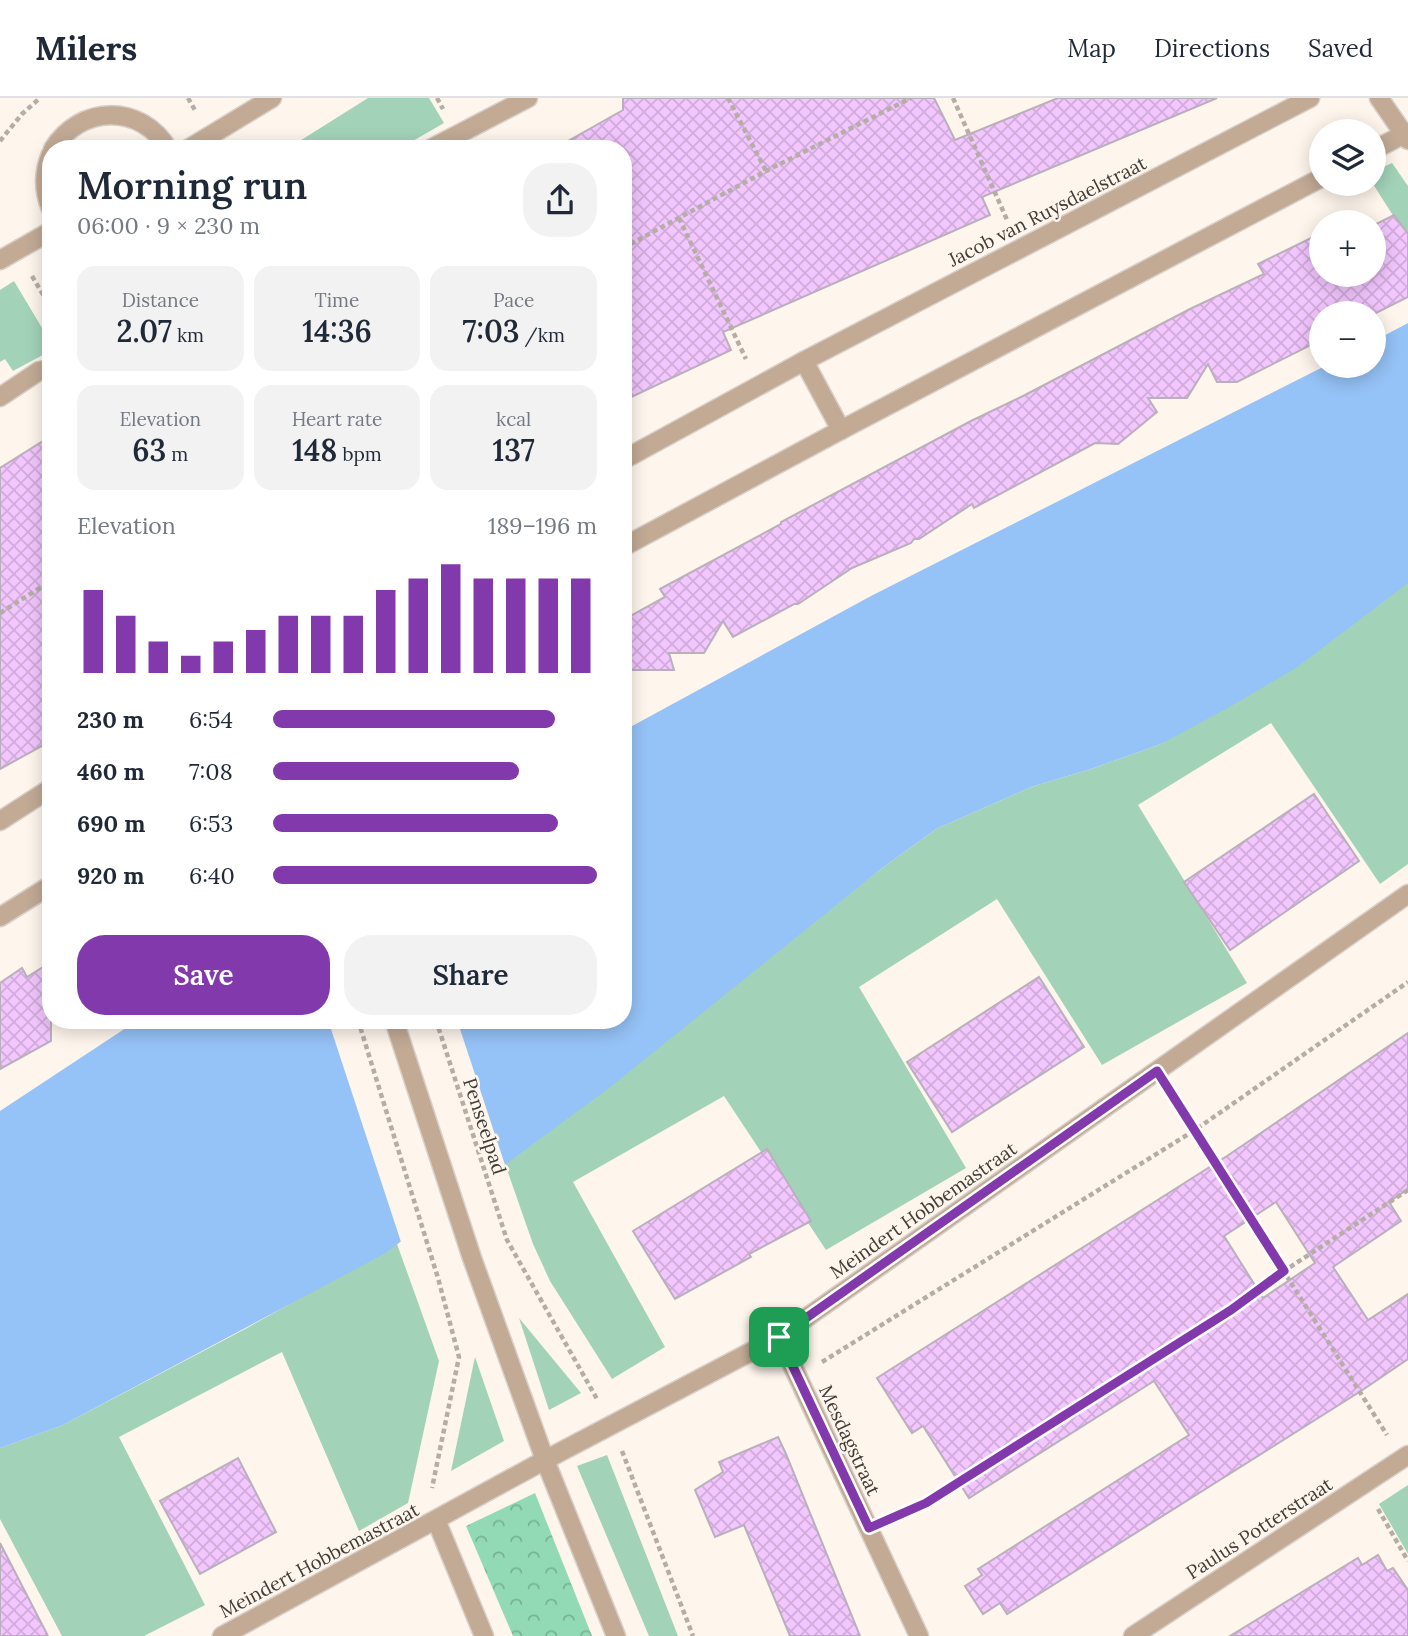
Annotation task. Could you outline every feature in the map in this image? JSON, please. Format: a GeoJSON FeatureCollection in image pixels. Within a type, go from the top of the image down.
{"type":"FeatureCollection","features":[{"type":"Feature","properties":{"kind":"street"},"geometry":{"type":"LineString","coordinates":[[203,140],[272,98]]}},
{"type":"Feature","properties":{"kind":"street"},"geometry":{"type":"LineString","coordinates":[[447,140],[528,98]]}},
{"type":"Feature","properties":{"kind":"street","name":"Jacob van Ruysdaelstraat"},"geometry":{"type":"LineString","coordinates":[[632,455],[804,360],[1310,98]]}},
{"type":"Feature","properties":{"kind":"street"},"geometry":{"type":"LineString","coordinates":[[1379,98],[1407,135],[1386,145]]}},
{"type":"Feature","properties":{"kind":"street"},"geometry":{"type":"LineString","coordinates":[[60,140],[67,130],[86,119],[106,114],[127,117],[147,125],[163,140]]}},
{"type":"Feature","properties":{"kind":"street"},"geometry":{"type":"LineString","coordinates":[[632,542],[1309,184]]}},
{"type":"Feature","properties":{"kind":"street"},"geometry":{"type":"LineString","coordinates":[[0,260],[42,236]]}},
{"type":"Feature","properties":{"kind":"street"},"geometry":{"type":"LineString","coordinates":[[804,360],[841,430]]}},
{"type":"Feature","properties":{"kind":"street"},"geometry":{"type":"LineString","coordinates":[[0,397],[42,370]]}},
{"type":"Feature","properties":{"kind":"street"},"geometry":{"type":"LineString","coordinates":[[0,821],[42,794]]}},
{"type":"Feature","properties":{"kind":"street"},"geometry":{"type":"LineString","coordinates":[[0,917],[42,891]]}},
{"type":"Feature","properties":{"kind":"street","name":"Meindert Hobbemastraat"},"geometry":{"type":"LineString","coordinates":[[222,1636],[545,1460],[779,1337],[1408,894]]}},
{"type":"Feature","properties":{"kind":"street"},"geometry":{"type":"LineString","coordinates":[[397,1029],[472,1258],[545,1460],[616,1636]]}},
{"type":"Feature","properties":{"kind":"street","name":"Mesdagstraat"},"geometry":{"type":"LineString","coordinates":[[779,1337],[919,1636]]}},
{"type":"Feature","properties":{"kind":"street","name":"Paulus Potterstraat"},"geometry":{"type":"LineString","coordinates":[[1133,1636],[1405,1457]]}},
{"type":"Feature","properties":{"kind":"street"},"geometry":{"type":"LineString","coordinates":[[436,1520],[484,1636]]}},
{"type":"Feature","properties":{"kind":"path"},"geometry":{"type":"LineString","coordinates":[[0,141],[22,114],[40,98]]}},
{"type":"Feature","properties":{"kind":"path"},"geometry":{"type":"LineString","coordinates":[[728,98],[766,171]]}},
{"type":"Feature","properties":{"kind":"path"},"geometry":{"type":"LineString","coordinates":[[632,243],[766,171],[911,98]]}},
{"type":"Feature","properties":{"kind":"path"},"geometry":{"type":"LineString","coordinates":[[953,98],[1020,249]]}},
{"type":"Feature","properties":{"kind":"path"},"geometry":{"type":"LineString","coordinates":[[680,218],[758,386]]}},
{"type":"Feature","properties":{"kind":"path"},"geometry":{"type":"LineString","coordinates":[[0,613],[42,587]]}},
{"type":"Feature","properties":{"kind":"path"},"geometry":{"type":"LineString","coordinates":[[798,1376],[1195,1130],[1408,982]]}},
{"type":"Feature","properties":{"kind":"path","name":"Meindert Hobbemastraat"},"geometry":{"type":"LineString","coordinates":[[361,1029],[438,1278],[459,1357],[432,1488],[436,1520]]}},
{"type":"Feature","properties":{"kind":"path","name":"Penseelpad"},"geometry":{"type":"LineString","coordinates":[[439,1029],[507,1240],[612,1425]]}},
{"type":"Feature","properties":{"kind":"path"},"geometry":{"type":"LineString","coordinates":[[1157,1071],[1405,1457]]}},
{"type":"Feature","properties":{"kind":"path"},"geometry":{"type":"LineString","coordinates":[[869,1528],[926,1503],[1231,1310],[1284,1271],[1408,1190]]}},
{"type":"Feature","properties":{"kind":"path"},"geometry":{"type":"LineString","coordinates":[[612,1425],[693,1636]]}},
{"type":"Feature","properties":{"kind":"path"},"geometry":{"type":"LineString","coordinates":[[1364,1484],[1408,1561]]}},
{"type":"Feature","properties":{"kind":"green space"},"geometry":{"type":"Polygon","coordinates":[[[368,98],[429,98],[444,123],[415,140],[301,140],[368,98]]]}},
{"type":"Feature","properties":{"kind":"green space"},"geometry":{"type":"Polygon","coordinates":[[[1392,163],[1408,186],[1408,239],[1381,196],[1386,196],[1386,166],[1392,163]]]}},
{"type":"Feature","properties":{"kind":"green space"},"geometry":{"type":"Polygon","coordinates":[[[14,281],[42,328],[42,356],[13,371],[5,359],[0,362],[0,290],[14,281]]]}},
{"type":"Feature","properties":{"kind":"green space"},"geometry":{"type":"Polygon","coordinates":[[[1408,581],[1408,864],[1380,884],[1271,723],[1138,805],[1247,983],[1102,1065],[997,899],[859,987],[966,1168],[826,1250],[724,1096],[573,1182],[665,1347],[612,1379],[550,1281],[533,1244],[505,1164],[881,869],[936,829],[1031,787],[1161,744],[1408,581]]]}},
{"type":"Feature","properties":{"kind":"green space"},"geometry":{"type":"Polygon","coordinates":[[[397,1244],[439,1361],[408,1503],[359,1531],[282,1352],[119,1437],[205,1605],[144,1636],[62,1636],[0,1519],[0,1448],[63,1425],[247,1328],[397,1244]]]}},
{"type":"Feature","properties":{"kind":"green space"},"geometry":{"type":"Polygon","coordinates":[[[519,1318],[581,1393],[549,1410],[519,1318]]]}},
{"type":"Feature","properties":{"kind":"green space"},"geometry":{"type":"Polygon","coordinates":[[[475,1357],[504,1441],[451,1471],[475,1357]]]}},
{"type":"Feature","properties":{"kind":"green space"},"geometry":{"type":"Polygon","coordinates":[[[607,1455],[678,1636],[649,1636],[577,1466],[607,1455]]]}},
{"type":"Feature","properties":{"kind":"green space"},"geometry":{"type":"Polygon","coordinates":[[[1408,1485],[1408,1554],[1379,1504],[1408,1485]]]}},
{"type":"Feature","properties":{"kind":"green space"},"geometry":{"type":"Polygon","coordinates":[[[535,1493],[592,1636],[513,1636],[466,1526],[535,1493]]]}},
{"type":"Feature","properties":{"kind":"water"},"geometry":{"type":"Polygon","coordinates":[[[1408,323],[1408,583],[1296,668],[1161,744],[1031,787],[936,829],[881,869],[609,1088],[384,1254],[63,1425],[0,1448],[0,1111],[124,1029],[632,1029],[632,726],[871,596],[1309,374],[1309,378],[1386,378],[1386,335],[1408,323]]]}},
{"type":"Feature","properties":{"kind":"pier"},"geometry":{"type":"Polygon","coordinates":[[[331,1029],[460,1029],[506,1168],[402,1245],[331,1029]]]}},
{"type":"Feature","properties":{"kind":"building"},"geometry":{"type":"Polygon","coordinates":[[[623,98],[934,98],[955,140],[1058,98],[1217,98],[982,197],[990,215],[723,332],[731,350],[632,397],[632,140],[570,140],[623,110],[623,98]]]}},
{"type":"Feature","properties":{"kind":"building"},"geometry":{"type":"Polygon","coordinates":[[[1394,215],[1408,234],[1408,297],[1386,308],[1386,301],[1309,301],[1309,346],[1237,382],[1217,382],[1208,364],[1187,398],[1148,398],[1157,412],[1118,444],[1095,443],[974,508],[972,504],[919,539],[852,568],[798,604],[733,637],[723,621],[704,653],[669,653],[674,670],[632,670],[632,615],[665,597],[660,589],[971,421],[1264,274],[1258,264],[1309,239],[1309,287],[1386,287],[1386,219],[1394,215]]]}},
{"type":"Feature","properties":{"kind":"building"},"geometry":{"type":"Polygon","coordinates":[[[42,442],[42,746],[0,769],[0,468],[42,442]]]}},
{"type":"Feature","properties":{"kind":"building"},"geometry":{"type":"Polygon","coordinates":[[[1314,794],[1359,861],[1230,950],[1184,882],[1314,794]]]}},
{"type":"Feature","properties":{"kind":"building"},"geometry":{"type":"Polygon","coordinates":[[[22,968],[27,977],[42,968],[42,1029],[51,1029],[51,1041],[0,1069],[0,983],[22,968]]]}},
{"type":"Feature","properties":{"kind":"building"},"geometry":{"type":"Polygon","coordinates":[[[1039,977],[1084,1047],[952,1132],[907,1062],[1039,977]]]}},
{"type":"Feature","properties":{"kind":"building"},"geometry":{"type":"Polygon","coordinates":[[[1408,1033],[1408,1189],[1389,1202],[1401,1221],[1333,1267],[1368,1320],[1408,1294],[1408,1359],[1007,1614],[1000,1603],[983,1614],[965,1586],[982,1575],[978,1569],[1189,1435],[1154,1381],[969,1498],[923,1426],[912,1433],[877,1378],[1227,1156],[1408,1033]],[[1276,1202],[1224,1236],[1263,1298],[1315,1263],[1276,1202]]]}},
{"type":"Feature","properties":{"kind":"building"},"geometry":{"type":"Polygon","coordinates":[[[767,1149],[811,1221],[749,1254],[751,1257],[675,1299],[633,1231],[767,1149]]]}},
{"type":"Feature","properties":{"kind":"building"},"geometry":{"type":"Polygon","coordinates":[[[778,1437],[860,1636],[790,1636],[744,1525],[715,1537],[695,1490],[723,1472],[719,1462],[778,1437]]]}},
{"type":"Feature","properties":{"kind":"building"},"geometry":{"type":"Polygon","coordinates":[[[238,1458],[276,1532],[200,1574],[160,1501],[238,1458]]]}},
{"type":"Feature","properties":{"kind":"building"},"geometry":{"type":"Polygon","coordinates":[[[0,1543],[48,1636],[0,1636],[0,1543]]]}},
{"type":"Feature","properties":{"kind":"building"},"geometry":{"type":"Polygon","coordinates":[[[1378,1555],[1387,1571],[1393,1568],[1408,1590],[1408,1636],[1230,1636],[1358,1558],[1362,1565],[1378,1555]]]}},
{"type":"Feature","properties":{"kind":"route"},"geometry":{"type":"LineString","coordinates":[[1157,1071],[1284,1271],[1231,1310],[926,1503],[869,1528],[779,1337],[1157,1071]]}}]}
